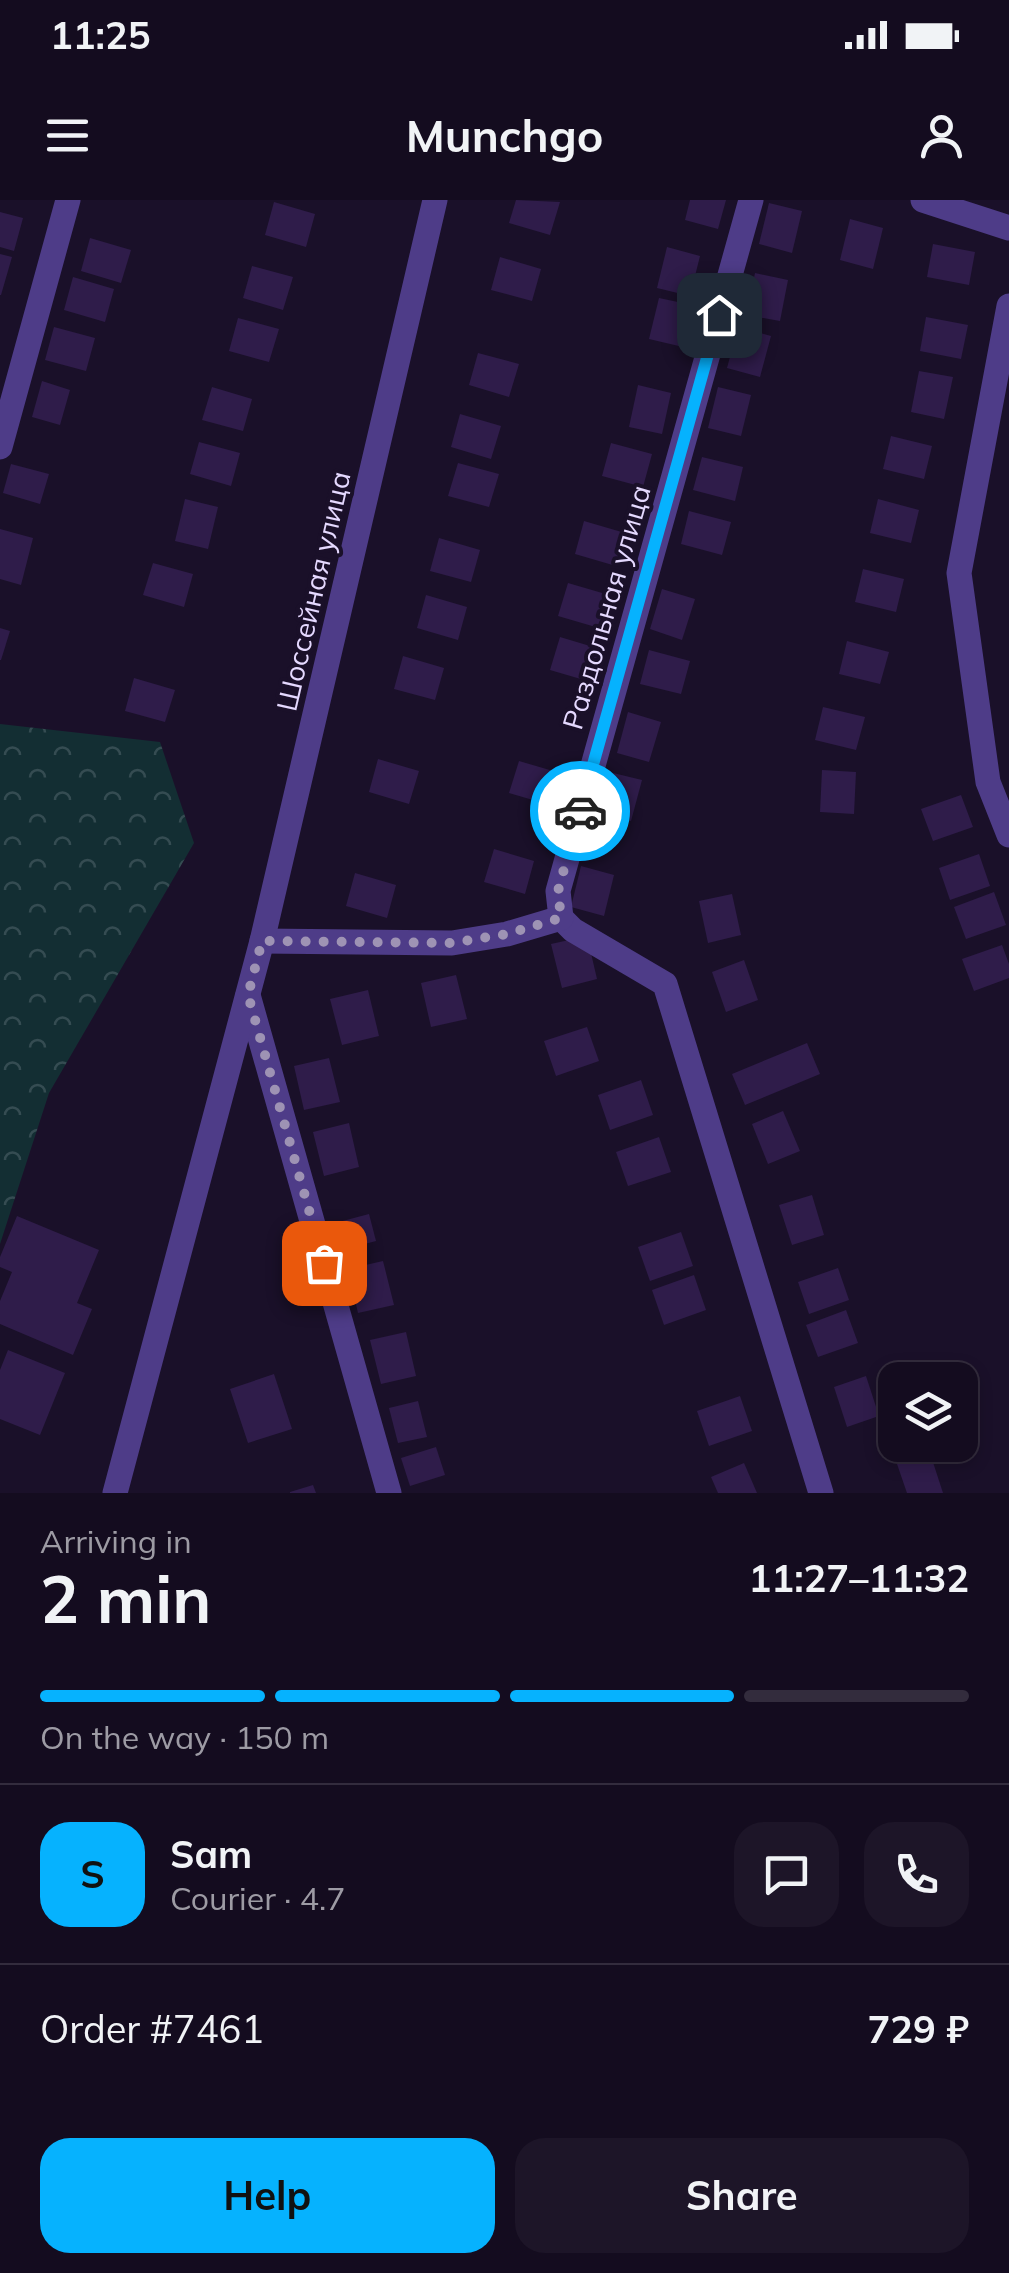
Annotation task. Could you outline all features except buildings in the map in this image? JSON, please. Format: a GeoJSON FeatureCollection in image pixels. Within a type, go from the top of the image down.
{"type":"FeatureCollection","features":[{"type":"Feature","properties":{"kind":"street"},"geometry":{"type":"LineString","coordinates":[[0,447],[68,200]]}},
{"type":"Feature","properties":{"kind":"street","name":"Шоссейная улица"},"geometry":{"type":"LineString","coordinates":[[116,1493],[262,941],[435,200]]}},
{"type":"Feature","properties":{"kind":"street","name":"Раздольная улица"},"geometry":{"type":"LineString","coordinates":[[561,918],[558,891],[751,200]]}},
{"type":"Feature","properties":{"kind":"street"},"geometry":{"type":"LineString","coordinates":[[923,200],[1009,228]]}},
{"type":"Feature","properties":{"kind":"street"},"geometry":{"type":"LineString","coordinates":[[1009,306],[959,574],[988,782],[1009,835]]}},
{"type":"Feature","properties":{"kind":"street"},"geometry":{"type":"LineString","coordinates":[[262,941],[452,943],[507,934],[561,918],[572,930],[666,984],[821,1493]]}},
{"type":"Feature","properties":{"kind":"street"},"geometry":{"type":"LineString","coordinates":[[248,995],[389,1493]]}},
{"type":"Feature","properties":{"kind":"green space"},"geometry":{"type":"Polygon","coordinates":[[[0,724],[160,742],[194,843],[49,1093],[0,1244],[0,724]]]}},
{"type":"Feature","properties":{"kind":"way so far"},"geometry":{"type":"LineString","coordinates":[[324,1263],[248,995],[262,941],[452,943],[507,934],[561,918],[558,891],[580,811]]}},
{"type":"Feature","properties":{"kind":"route"},"geometry":{"type":"LineString","coordinates":[[580,811],[719,315]]}}]}
